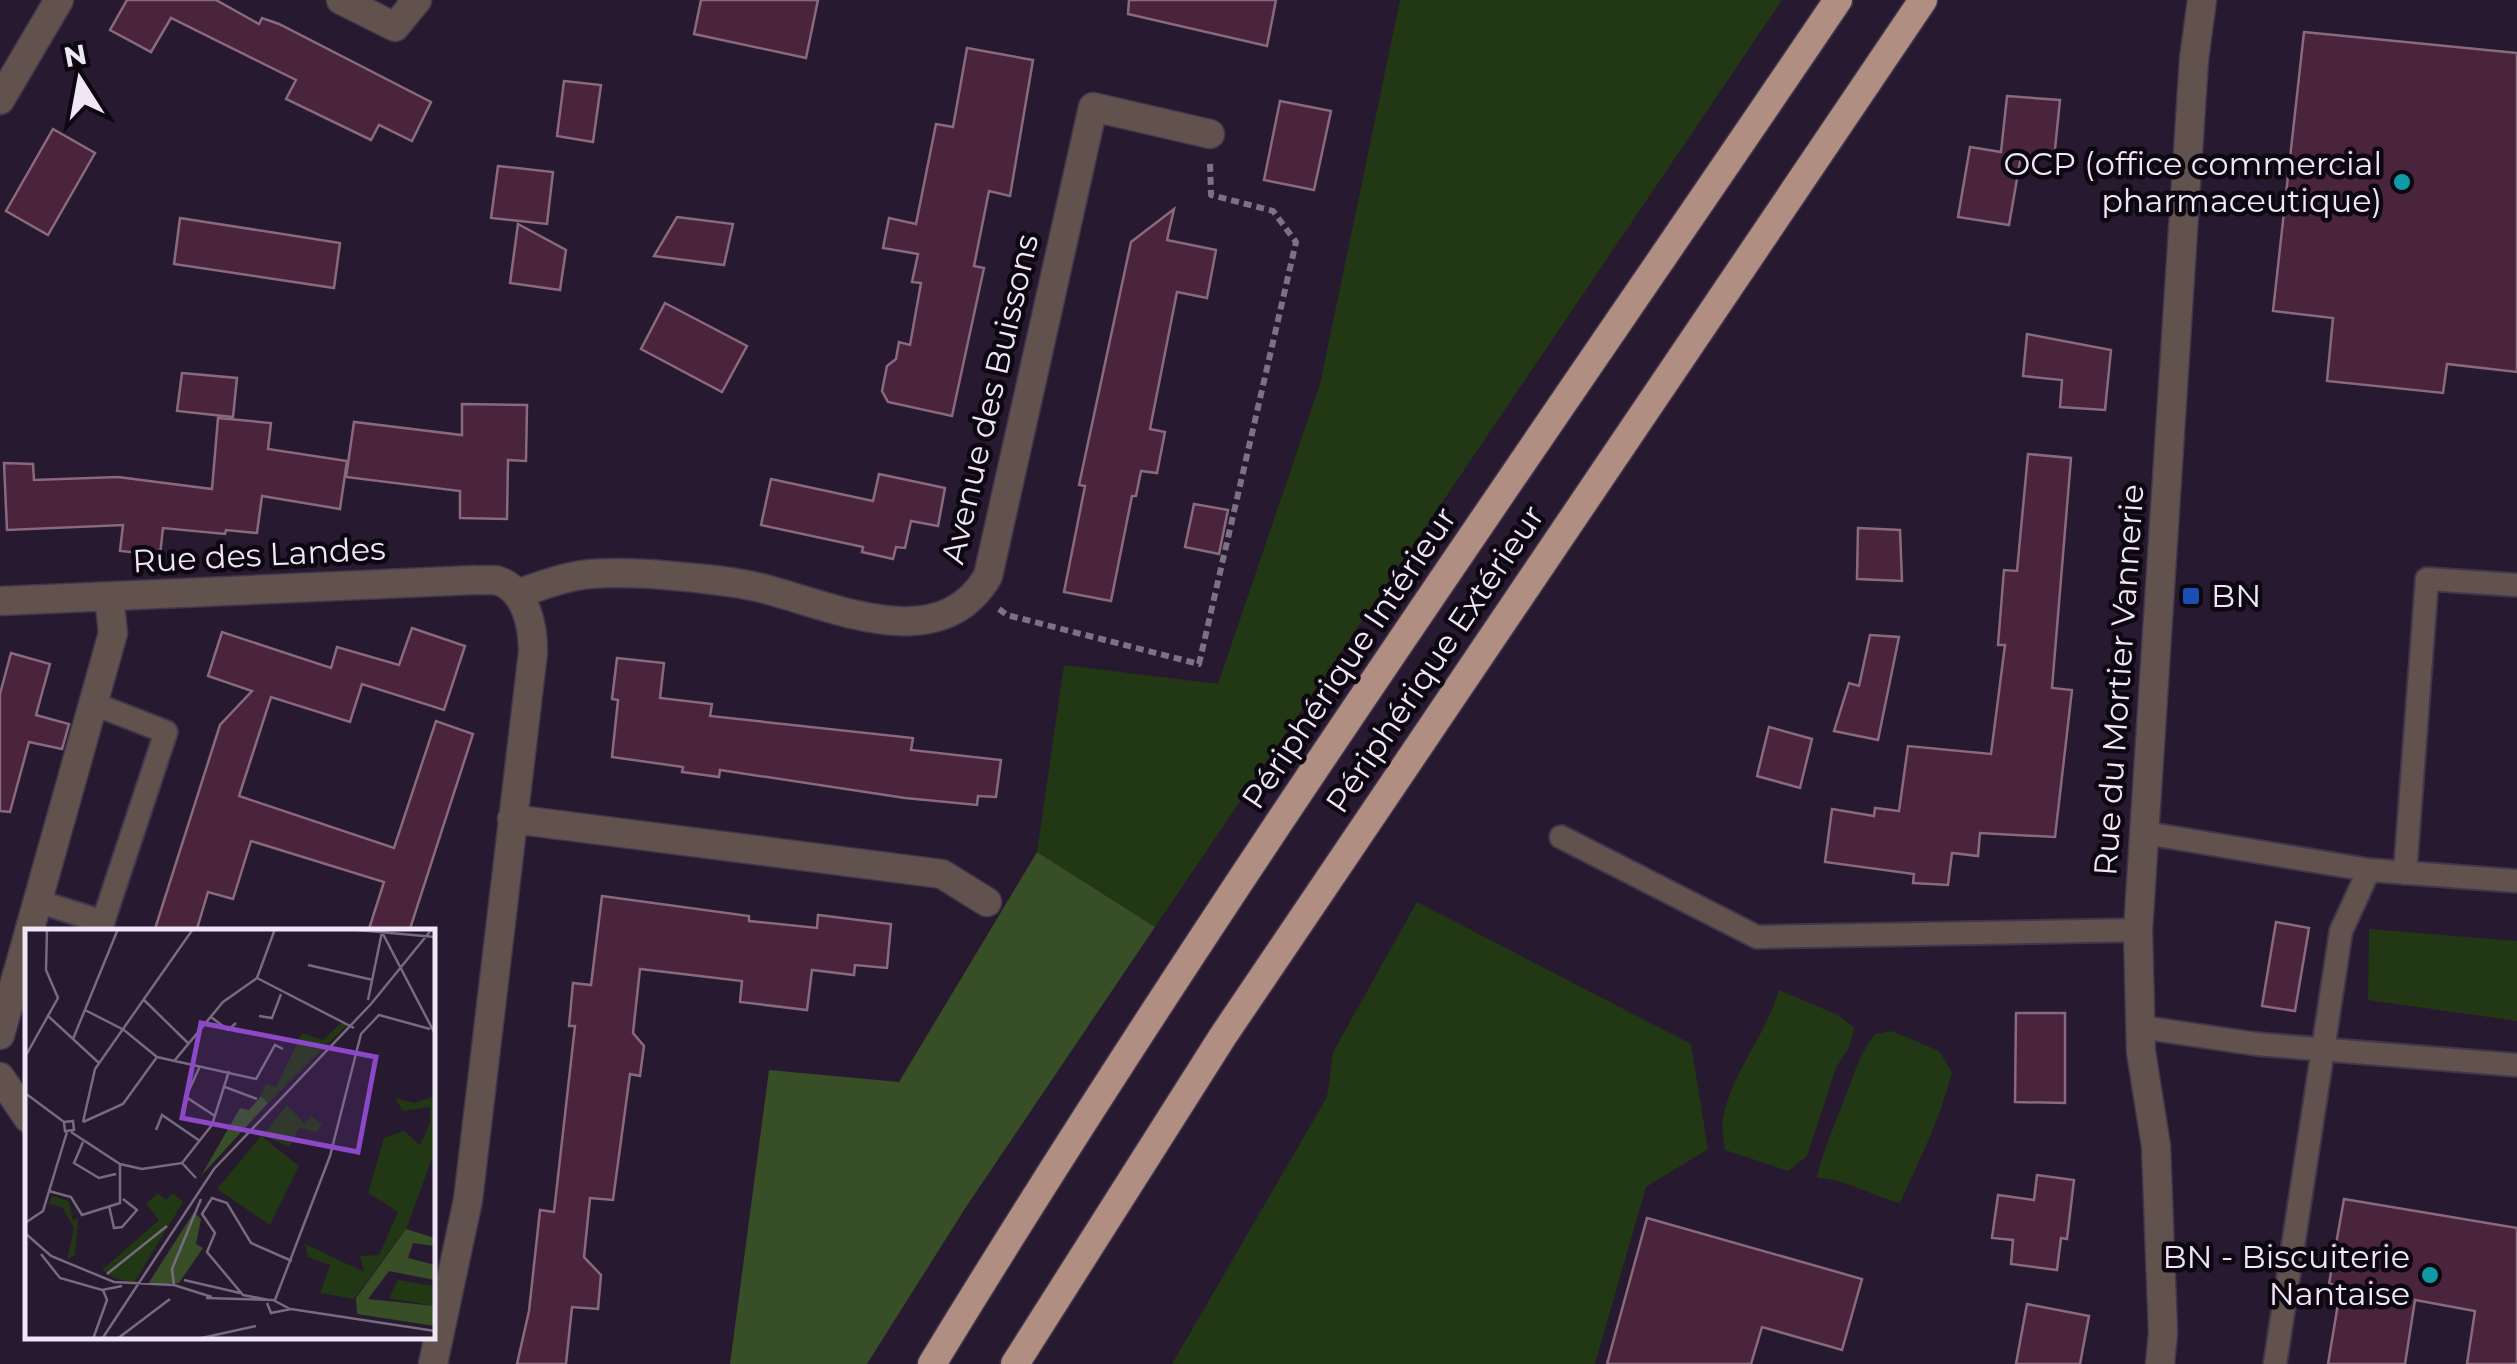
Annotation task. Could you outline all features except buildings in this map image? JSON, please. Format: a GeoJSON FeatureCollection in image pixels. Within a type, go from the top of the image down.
{"type":"FeatureCollection","features":[{"type":"Feature","properties":{"kind":"highway","name":"Périphérique Intérieur"},"geometry":{"type":"LineString","coordinates":[[932,1364],[1099,1098],[1304,786],[1838,0]]}},
{"type":"Feature","properties":{"kind":"highway","name":"Périphérique Extérieur"},"geometry":{"type":"LineString","coordinates":[[1015,1364],[1222,1036],[1924,0]]}},
{"type":"Feature","properties":{"kind":"street"},"geometry":{"type":"LineString","coordinates":[[0,100],[60,0]]}},
{"type":"Feature","properties":{"kind":"street"},"geometry":{"type":"LineString","coordinates":[[340,0],[395,27],[418,0]]}},
{"type":"Feature","properties":{"kind":"street","name":"Rue du Mortier Vannerie"},"geometry":{"type":"LineString","coordinates":[[2160,1364],[2163,1332],[2156,1146],[2141,1052],[2138,930],[2194,59],[2202,0]]}},
{"type":"Feature","properties":{"kind":"street","name":"Avenue des Buissons"},"geometry":{"type":"LineString","coordinates":[[517,594],[589,574],[704,579],[760,587],[881,622],[912,622],[958,608],[978,593],[988,576],[1093,107],[1210,134]]}},
{"type":"Feature","properties":{"kind":"street","name":"Rue des Landes"},"geometry":{"type":"LineString","coordinates":[[0,601],[474,580],[499,582],[517,594]]}},
{"type":"Feature","properties":{"kind":"street"},"geometry":{"type":"LineString","coordinates":[[433,1364],[444,1251],[468,1200],[533,642],[526,609],[517,594]]}},
{"type":"Feature","properties":{"kind":"street"},"geometry":{"type":"LineString","coordinates":[[29,929],[113,633],[109,596]]}},
{"type":"Feature","properties":{"kind":"street"},"geometry":{"type":"LineString","coordinates":[[512,819],[942,874],[988,902]]}},
{"type":"Feature","properties":{"kind":"street"},"geometry":{"type":"LineString","coordinates":[[0,1035],[25,945]]}},
{"type":"Feature","properties":{"kind":"street"},"geometry":{"type":"LineString","coordinates":[[0,1078],[25,1114]]}},
{"type":"Feature","properties":{"kind":"lane"},"geometry":{"type":"LineString","coordinates":[[2404,872],[2427,579],[2517,585]]}},
{"type":"Feature","properties":{"kind":"lane"},"geometry":{"type":"LineString","coordinates":[[37,902],[104,922],[166,732],[92,703]]}},
{"type":"Feature","properties":{"kind":"lane"},"geometry":{"type":"LineString","coordinates":[[2145,833],[2369,870],[2517,881]]}},
{"type":"Feature","properties":{"kind":"lane"},"geometry":{"type":"LineString","coordinates":[[1561,836],[1757,937],[2138,930]]}},
{"type":"Feature","properties":{"kind":"lane"},"geometry":{"type":"LineString","coordinates":[[2275,1364],[2342,930],[2369,870]]}},
{"type":"Feature","properties":{"kind":"lane"},"geometry":{"type":"LineString","coordinates":[[2140,1026],[2256,1044],[2517,1065]]}},
{"type":"Feature","properties":{"kind":"path"},"geometry":{"type":"LineString","coordinates":[[978,593],[1007,616],[1199,664],[1296,242],[1273,212],[1211,195],[1210,134]]}},
{"type":"Feature","properties":{"kind":"green space"},"geometry":{"type":"Polygon","coordinates":[[[1400,0],[1782,0],[1155,927],[1037,852],[1064,665],[1218,684],[1320,384],[1400,0]]]}},
{"type":"Feature","properties":{"kind":"green space"},"geometry":{"type":"Polygon","coordinates":[[[1037,852],[1155,927],[966,1207],[867,1364],[730,1364],[769,1070],[899,1082],[1037,852]]]}},
{"type":"Feature","properties":{"kind":"green space"},"geometry":{"type":"Polygon","coordinates":[[[1417,902],[1691,1044],[1708,1149],[1646,1187],[1595,1364],[1172,1364],[1327,1097],[1333,1052],[1417,902]]]}},
{"type":"Feature","properties":{"kind":"green space"},"geometry":{"type":"Polygon","coordinates":[[[2369,929],[2517,941],[2517,1021],[2368,1000],[2369,929]]]}},
{"type":"Feature","properties":{"kind":"green space"},"geometry":{"type":"Polygon","coordinates":[[[1779,990],[1838,1015],[1855,1028],[1836,1068],[1807,1156],[1788,1171],[1725,1150],[1722,1130],[1727,1101],[1779,990]]]}},
{"type":"Feature","properties":{"kind":"green space"},"geometry":{"type":"Polygon","coordinates":[[[1892,1031],[1939,1051],[1952,1072],[1936,1123],[1900,1203],[1839,1181],[1817,1178],[1827,1142],[1864,1052],[1875,1034],[1892,1031]]]}},
{"type":"Feature","properties":{"kind":"place","name":"OCP (office commercial pharmaceutique)"},"geometry":{"type":"Point","coordinates":[2402,182]}},
{"type":"Feature","properties":{"kind":"place","name":"BN"},"geometry":{"type":"Point","coordinates":[2191,596]}},
{"type":"Feature","properties":{"kind":"place","name":"BN - Biscuiterie Nantaise"},"geometry":{"type":"Point","coordinates":[2430,1275]}}]}
